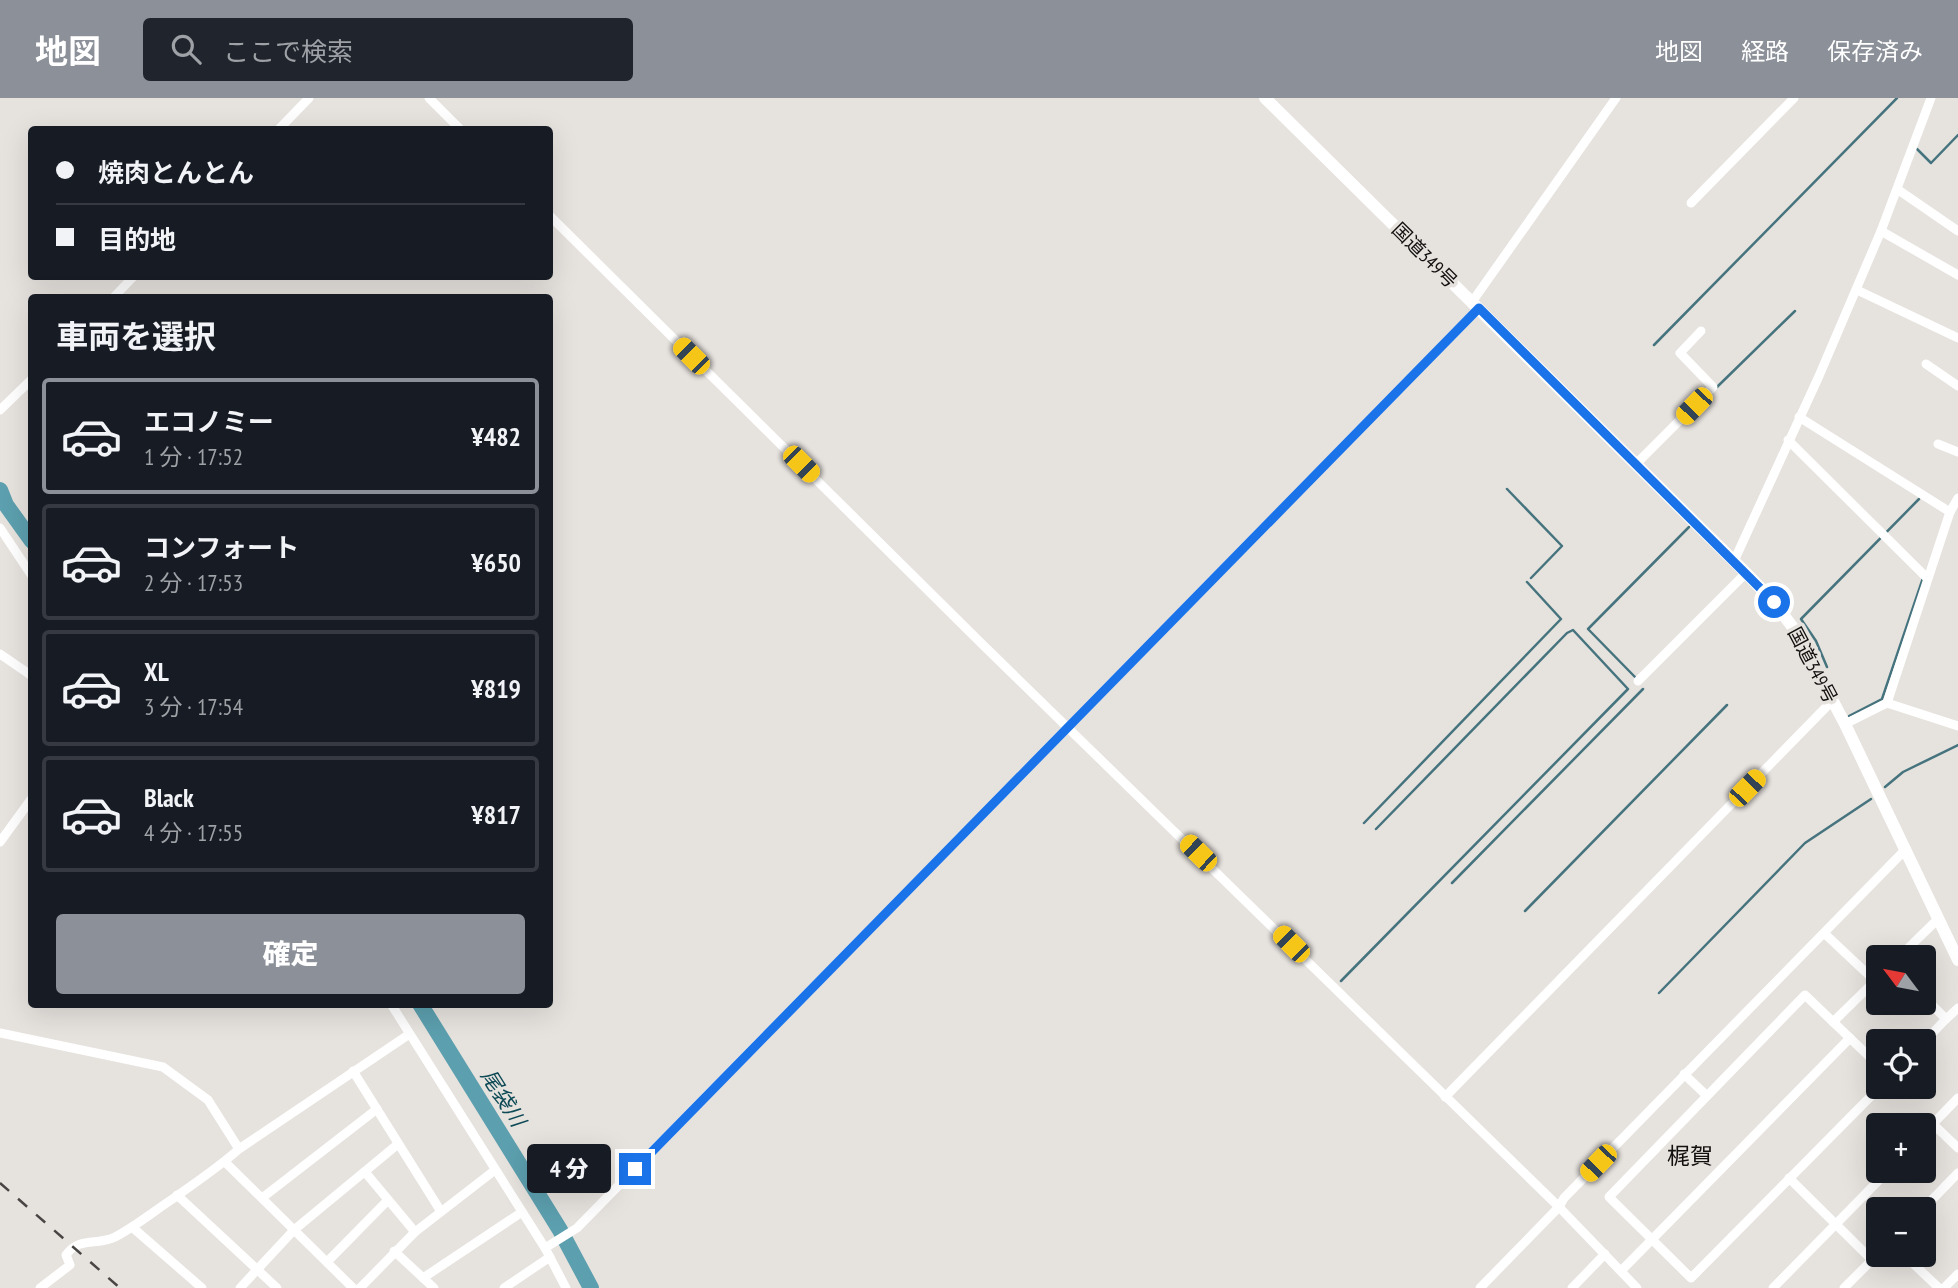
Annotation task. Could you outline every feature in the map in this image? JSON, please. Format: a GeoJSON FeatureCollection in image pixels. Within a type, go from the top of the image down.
{"type":"FeatureCollection","features":[{"type":"Feature","properties":{"kind":"highway","name":"国道349号"},"geometry":{"type":"LineString","coordinates":[[1265,98],[1734,561],[1789,620],[1845,724],[1958,960]]}},
{"type":"Feature","properties":{"kind":"street"},"geometry":{"type":"LineString","coordinates":[[282,126],[309,98]]}},
{"type":"Feature","properties":{"kind":"street"},"geometry":{"type":"LineString","coordinates":[[429,98],[457,126]]}},
{"type":"Feature","properties":{"kind":"street"},"geometry":{"type":"LineString","coordinates":[[504,1288],[572,1231],[1069,728],[1476,305],[1616,98]]}},
{"type":"Feature","properties":{"kind":"street"},"geometry":{"type":"LineString","coordinates":[[1690,203],[1794,98]]}},
{"type":"Feature","properties":{"kind":"street"},"geometry":{"type":"LineString","coordinates":[[1734,561],[1857,290],[1931,98]]}},
{"type":"Feature","properties":{"kind":"street"},"geometry":{"type":"LineString","coordinates":[[1897,189],[1958,231]]}},
{"type":"Feature","properties":{"kind":"street"},"geometry":{"type":"LineString","coordinates":[[553,219],[1559,1207],[1637,1288]]}},
{"type":"Feature","properties":{"kind":"street"},"geometry":{"type":"LineString","coordinates":[[1881,232],[1958,275]]}},
{"type":"Feature","properties":{"kind":"street"},"geometry":{"type":"LineString","coordinates":[[117,294],[130,280]]}},
{"type":"Feature","properties":{"kind":"street"},"geometry":{"type":"LineString","coordinates":[[1857,290],[1958,338]]}},
{"type":"Feature","properties":{"kind":"street"},"geometry":{"type":"LineString","coordinates":[[1636,464],[1713,387],[1680,353],[1701,331]]}},
{"type":"Feature","properties":{"kind":"street"},"geometry":{"type":"LineString","coordinates":[[1926,364],[1958,386]]}},
{"type":"Feature","properties":{"kind":"street"},"geometry":{"type":"LineString","coordinates":[[0,410],[28,383]]}},
{"type":"Feature","properties":{"kind":"street"},"geometry":{"type":"LineString","coordinates":[[1799,417],[1950,512]]}},
{"type":"Feature","properties":{"kind":"street"},"geometry":{"type":"LineString","coordinates":[[1788,440],[1927,578]]}},
{"type":"Feature","properties":{"kind":"street"},"geometry":{"type":"LineString","coordinates":[[1938,444],[1958,452]]}},
{"type":"Feature","properties":{"kind":"street"},"geometry":{"type":"LineString","coordinates":[[1887,704],[1927,578],[1950,512],[1958,498]]}},
{"type":"Feature","properties":{"kind":"street"},"geometry":{"type":"LineString","coordinates":[[0,528],[28,570]]}},
{"type":"Feature","properties":{"kind":"street"},"geometry":{"type":"LineString","coordinates":[[1638,681],[1746,573]]}},
{"type":"Feature","properties":{"kind":"street"},"geometry":{"type":"LineString","coordinates":[[0,654],[28,673]]}},
{"type":"Feature","properties":{"kind":"street"},"geometry":{"type":"LineString","coordinates":[[1445,1097],[1833,701]]}},
{"type":"Feature","properties":{"kind":"street"},"geometry":{"type":"LineString","coordinates":[[1845,724],[1887,704],[1958,726]]}},
{"type":"Feature","properties":{"kind":"street"},"geometry":{"type":"LineString","coordinates":[[0,842],[28,804]]}},
{"type":"Feature","properties":{"kind":"street"},"geometry":{"type":"LineString","coordinates":[[1480,1288],[1684,1074],[1906,849]]}},
{"type":"Feature","properties":{"kind":"street"},"geometry":{"type":"LineString","coordinates":[[1911,945],[1938,919]]}},
{"type":"Feature","properties":{"kind":"street"},"geometry":{"type":"LineString","coordinates":[[1824,933],[1866,970]]}},
{"type":"Feature","properties":{"kind":"street"},"geometry":{"type":"LineString","coordinates":[[1833,1022],[1866,989]]}},
{"type":"Feature","properties":{"kind":"street"},"geometry":{"type":"LineString","coordinates":[[1866,1053],[1805,995],[1609,1197],[1691,1278],[1868,1099]]}},
{"type":"Feature","properties":{"kind":"street"},"geometry":{"type":"LineString","coordinates":[[393,1008],[408,1035],[549,1250],[566,1288]]}},
{"type":"Feature","properties":{"kind":"street"},"geometry":{"type":"LineString","coordinates":[[1936,1008],[1947,1019]]}},
{"type":"Feature","properties":{"kind":"street"},"geometry":{"type":"LineString","coordinates":[[1936,1030],[1958,1008]]}},
{"type":"Feature","properties":{"kind":"street"},"geometry":{"type":"LineString","coordinates":[[0,1033],[163,1067],[208,1100],[239,1149]]}},
{"type":"Feature","properties":{"kind":"street"},"geometry":{"type":"LineString","coordinates":[[40,1288],[70,1265],[66,1255],[71,1249],[80,1243],[110,1239],[132,1227],[239,1149],[408,1035]]}},
{"type":"Feature","properties":{"kind":"street"},"geometry":{"type":"LineString","coordinates":[[1621,1271],[1850,1038]]}},
{"type":"Feature","properties":{"kind":"street"},"geometry":{"type":"LineString","coordinates":[[353,1071],[440,1210]]}},
{"type":"Feature","properties":{"kind":"street"},"geometry":{"type":"LineString","coordinates":[[1684,1074],[1706,1096]]}},
{"type":"Feature","properties":{"kind":"street"},"geometry":{"type":"LineString","coordinates":[[1936,1121],[1958,1098]]}},
{"type":"Feature","properties":{"kind":"street"},"geometry":{"type":"LineString","coordinates":[[262,1198],[377,1109]]}},
{"type":"Feature","properties":{"kind":"street"},"geometry":{"type":"LineString","coordinates":[[1936,1127],[1958,1148]]}},
{"type":"Feature","properties":{"kind":"street"},"geometry":{"type":"LineString","coordinates":[[240,1288],[294,1230],[398,1144]]}},
{"type":"Feature","properties":{"kind":"street"},"geometry":{"type":"LineString","coordinates":[[225,1161],[353,1288]]}},
{"type":"Feature","properties":{"kind":"street"},"geometry":{"type":"LineString","coordinates":[[360,1288],[394,1251],[440,1210],[495,1170]]}},
{"type":"Feature","properties":{"kind":"street"},"geometry":{"type":"LineString","coordinates":[[365,1172],[415,1232]]}},
{"type":"Feature","properties":{"kind":"street"},"geometry":{"type":"LineString","coordinates":[[1935,1197],[1958,1173]]}},
{"type":"Feature","properties":{"kind":"street"},"geometry":{"type":"LineString","coordinates":[[1789,1178],[1835,1225],[1866,1250]]}},
{"type":"Feature","properties":{"kind":"street"},"geometry":{"type":"LineString","coordinates":[[1773,1288],[1876,1183]]}},
{"type":"Feature","properties":{"kind":"street"},"geometry":{"type":"LineString","coordinates":[[177,1195],[277,1288]]}},
{"type":"Feature","properties":{"kind":"street"},"geometry":{"type":"LineString","coordinates":[[327,1262],[388,1200]]}},
{"type":"Feature","properties":{"kind":"street"},"geometry":{"type":"LineString","coordinates":[[423,1278],[522,1212]]}},
{"type":"Feature","properties":{"kind":"street"},"geometry":{"type":"LineString","coordinates":[[132,1227],[202,1288]]}},
{"type":"Feature","properties":{"kind":"street"},"geometry":{"type":"LineString","coordinates":[[394,1251],[434,1288]]}},
{"type":"Feature","properties":{"kind":"street"},"geometry":{"type":"LineString","coordinates":[[1572,1288],[1605,1254]]}},
{"type":"Feature","properties":{"kind":"street"},"geometry":{"type":"LineString","coordinates":[[1844,1288],[1866,1266]]}},
{"type":"Feature","properties":{"kind":"street"},"geometry":{"type":"LineString","coordinates":[[1917,1267],[1941,1288],[1957,1277]]}},
{"type":"Feature","properties":{"kind":"waterway"},"geometry":{"type":"LineString","coordinates":[[1654,345],[1897,98]]}},
{"type":"Feature","properties":{"kind":"waterway"},"geometry":{"type":"LineString","coordinates":[[1917,149],[1931,163],[1958,135]]}},
{"type":"Feature","properties":{"kind":"waterway"},"geometry":{"type":"LineString","coordinates":[[1717,387],[1795,311]]}},
{"type":"Feature","properties":{"kind":"waterway"},"geometry":{"type":"LineString","coordinates":[[1507,489],[1562,546],[1531,578]]}},
{"type":"Feature","properties":{"kind":"waterway","name":"尾袋川"},"geometry":{"type":"LineString","coordinates":[[0,490],[6,505],[28,535]]}},
{"type":"Feature","properties":{"kind":"waterway"},"geometry":{"type":"LineString","coordinates":[[1827,667],[1816,641],[1801,619],[1919,499]]}},
{"type":"Feature","properties":{"kind":"waterway"},"geometry":{"type":"LineString","coordinates":[[1635,677],[1588,629],[1689,527]]}},
{"type":"Feature","properties":{"kind":"waterway"},"geometry":{"type":"LineString","coordinates":[[1849,716],[1882,699],[1923,578]]}},
{"type":"Feature","properties":{"kind":"waterway"},"geometry":{"type":"LineString","coordinates":[[1364,823],[1561,619],[1527,582]]}},
{"type":"Feature","properties":{"kind":"waterway"},"geometry":{"type":"LineString","coordinates":[[1341,981],[1628,689],[1573,630],[1567,633],[1376,829]]}},
{"type":"Feature","properties":{"kind":"waterway"},"geometry":{"type":"LineString","coordinates":[[1452,883],[1643,689]]}},
{"type":"Feature","properties":{"kind":"waterway"},"geometry":{"type":"LineString","coordinates":[[1525,911],[1727,705]]}},
{"type":"Feature","properties":{"kind":"waterway"},"geometry":{"type":"LineString","coordinates":[[1885,787],[1903,772],[1958,745]]}},
{"type":"Feature","properties":{"kind":"waterway"},"geometry":{"type":"LineString","coordinates":[[1659,993],[1805,843],[1871,799]]}},
{"type":"Feature","properties":{"kind":"waterway","name":"尾袋川"},"geometry":{"type":"LineString","coordinates":[[422,1008],[560,1230],[591,1288]]}},
{"type":"Feature","properties":{"kind":"railway"},"geometry":{"type":"LineString","coordinates":[[0,1183],[120,1288]]}},
{"type":"Feature","properties":{"kind":"district","name":"梶賀"},"geometry":{"type":"Point","coordinates":[1690,1156]}},
{"type":"Feature","properties":{"kind":"route"},"geometry":{"type":"LineString","coordinates":[[635,1169],[1479,308],[1774,602]]}}]}
